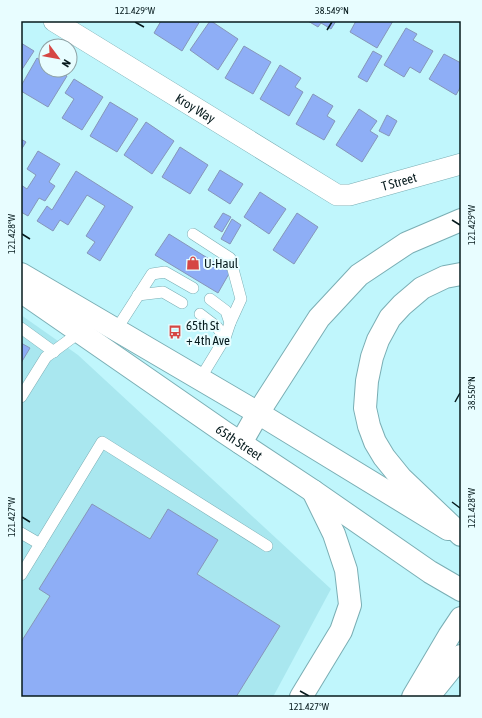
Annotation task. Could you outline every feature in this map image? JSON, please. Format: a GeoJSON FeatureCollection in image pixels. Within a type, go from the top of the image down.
{"type":"FeatureCollection","features":[{"type":"Feature","properties":{"kind":"main road"},"geometry":{"type":"LineString","coordinates":[[241,443],[258,413],[319,318],[359,276],[407,243],[461,220]]}},
{"type":"Feature","properties":{"kind":"main road"},"geometry":{"type":"LineString","coordinates":[[21,274],[258,413],[461,536]]}},
{"type":"Feature","properties":{"kind":"main road"},"geometry":{"type":"LineString","coordinates":[[461,274],[446,277],[422,288],[402,304],[390,318],[378,340],[372,357],[367,382],[365,408],[369,426],[375,442],[384,457],[401,478],[461,536]]}},
{"type":"Feature","properties":{"kind":"main road","name":"65th Street"},"geometry":{"type":"LineString","coordinates":[[21,290],[29,297],[430,572],[461,590]]}},
{"type":"Feature","properties":{"kind":"main road"},"geometry":{"type":"LineString","coordinates":[[301,697],[341,630],[350,605],[346,570],[334,534],[313,491]]}},
{"type":"Feature","properties":{"kind":"main road"},"geometry":{"type":"LineString","coordinates":[[413,697],[448,636],[461,618]]}},
{"type":"Feature","properties":{"kind":"main road"},"geometry":{"type":"LineString","coordinates":[[428,697],[461,656]]}},
{"type":"Feature","properties":{"kind":"street","name":"Kroy Way"},"geometry":{"type":"LineString","coordinates":[[54,21],[337,195]]}},
{"type":"Feature","properties":{"kind":"street","name":"T Street"},"geometry":{"type":"LineString","coordinates":[[337,195],[350,195],[461,164]]}},
{"type":"Feature","properties":{"kind":"lane"},"geometry":{"type":"LineString","coordinates":[[193,234],[230,258],[241,299],[225,338],[200,379]]}},
{"type":"Feature","properties":{"kind":"lane"},"geometry":{"type":"LineString","coordinates":[[116,330],[152,274],[165,272],[193,288]]}},
{"type":"Feature","properties":{"kind":"lane"},"geometry":{"type":"LineString","coordinates":[[138,296],[163,292],[182,303]]}},
{"type":"Feature","properties":{"kind":"lane"},"geometry":{"type":"LineString","coordinates":[[210,299],[226,311],[230,323]]}},
{"type":"Feature","properties":{"kind":"lane"},"geometry":{"type":"LineString","coordinates":[[200,314],[217,328],[225,338]]}},
{"type":"Feature","properties":{"kind":"lane"},"geometry":{"type":"LineString","coordinates":[[21,328],[54,352]]}},
{"type":"Feature","properties":{"kind":"lane"},"geometry":{"type":"LineString","coordinates":[[21,397],[46,357],[80,332]]}},
{"type":"Feature","properties":{"kind":"lane"},"geometry":{"type":"LineString","coordinates":[[21,575],[102,442],[267,546]]}},
{"type":"Feature","properties":{"kind":"lane"},"geometry":{"type":"LineString","coordinates":[[21,533],[40,544]]}},
{"type":"Feature","properties":{"kind":"shaded area"},"geometry":{"type":"Polygon","coordinates":[[[21,315],[78,355],[331,589],[273,697],[21,697],[21,315]]]}},
{"type":"Feature","properties":{"kind":"building"},"geometry":{"type":"Polygon","coordinates":[[[161,21],[200,21],[182,51],[154,33],[161,21]]]}},
{"type":"Feature","properties":{"kind":"building"},"geometry":{"type":"Polygon","coordinates":[[[210,21],[238,39],[218,70],[190,50],[210,21]]]}},
{"type":"Feature","properties":{"kind":"building"},"geometry":{"type":"Polygon","coordinates":[[[308,21],[336,21],[331,29],[321,23],[318,27],[308,21]]]}},
{"type":"Feature","properties":{"kind":"building"},"geometry":{"type":"Polygon","coordinates":[[[356,21],[393,21],[377,48],[350,32],[356,21]]]}},
{"type":"Feature","properties":{"kind":"building"},"geometry":{"type":"Polygon","coordinates":[[[406,28],[417,34],[413,40],[433,51],[420,73],[410,67],[404,77],[384,65],[406,28]]]}},
{"type":"Feature","properties":{"kind":"building"},"geometry":{"type":"Polygon","coordinates":[[[21,43],[34,51],[21,71],[21,43]]]}},
{"type":"Feature","properties":{"kind":"building"},"geometry":{"type":"Polygon","coordinates":[[[244,46],[271,62],[253,94],[225,78],[244,46]]]}},
{"type":"Feature","properties":{"kind":"building"},"geometry":{"type":"Polygon","coordinates":[[[373,51],[382,56],[367,82],[358,77],[373,51]]]}},
{"type":"Feature","properties":{"kind":"building"},"geometry":{"type":"Polygon","coordinates":[[[444,54],[461,63],[461,86],[456,95],[429,79],[444,54]]]}},
{"type":"Feature","properties":{"kind":"building"},"geometry":{"type":"Polygon","coordinates":[[[37,58],[38,78],[66,78],[48,107],[21,91],[21,86],[37,58]]]}},
{"type":"Feature","properties":{"kind":"building"},"geometry":{"type":"Polygon","coordinates":[[[280,65],[301,78],[295,87],[303,92],[289,116],[260,99],[280,65]]]}},
{"type":"Feature","properties":{"kind":"building"},"geometry":{"type":"Polygon","coordinates":[[[74,79],[103,97],[82,130],[62,118],[74,99],[65,93],[74,79]]]}},
{"type":"Feature","properties":{"kind":"building"},"geometry":{"type":"Polygon","coordinates":[[[313,94],[333,106],[327,116],[335,121],[324,140],[296,124],[313,94]]]}},
{"type":"Feature","properties":{"kind":"building"},"geometry":{"type":"Polygon","coordinates":[[[110,102],[138,119],[117,152],[90,136],[110,102]]]}},
{"type":"Feature","properties":{"kind":"building"},"geometry":{"type":"Polygon","coordinates":[[[359,109],[377,121],[370,131],[378,136],[362,162],[336,145],[359,109]]]}},
{"type":"Feature","properties":{"kind":"building"},"geometry":{"type":"Polygon","coordinates":[[[387,115],[397,121],[389,136],[379,131],[387,115]]]}},
{"type":"Feature","properties":{"kind":"building"},"geometry":{"type":"Polygon","coordinates":[[[146,122],[174,141],[152,174],[124,155],[146,122]]]}},
{"type":"Feature","properties":{"kind":"building"},"geometry":{"type":"Polygon","coordinates":[[[21,139],[26,142],[21,150],[21,139]]]}},
{"type":"Feature","properties":{"kind":"building"},"geometry":{"type":"Polygon","coordinates":[[[180,147],[208,165],[190,194],[162,177],[180,147]]]}},
{"type":"Feature","properties":{"kind":"building"},"geometry":{"type":"Polygon","coordinates":[[[38,151],[60,164],[49,182],[55,186],[45,201],[39,198],[28,216],[21,212],[21,185],[27,189],[36,175],[27,169],[38,151]]]}},
{"type":"Feature","properties":{"kind":"building"},"geometry":{"type":"Polygon","coordinates":[[[220,170],[243,184],[230,204],[208,190],[220,170]]]}},
{"type":"Feature","properties":{"kind":"building"},"geometry":{"type":"Polygon","coordinates":[[[76,171],[133,207],[100,261],[87,253],[95,242],[86,236],[105,206],[87,195],[68,225],[60,220],[53,231],[37,221],[47,206],[52,210],[76,171]]]}},
{"type":"Feature","properties":{"kind":"building"},"geometry":{"type":"Polygon","coordinates":[[[260,192],[286,209],[269,234],[244,217],[260,192]]]}},
{"type":"Feature","properties":{"kind":"building"},"geometry":{"type":"Polygon","coordinates":[[[223,213],[231,217],[222,232],[214,227],[223,213]]]}},
{"type":"Feature","properties":{"kind":"building"},"geometry":{"type":"Polygon","coordinates":[[[297,213],[318,227],[294,264],[273,250],[297,213]]]}},
{"type":"Feature","properties":{"kind":"building"},"geometry":{"type":"Polygon","coordinates":[[[232,219],[241,225],[230,244],[221,239],[232,219]]]}},
{"type":"Feature","properties":{"kind":"building","name":"U-Haul"},"geometry":{"type":"Polygon","coordinates":[[[169,234],[230,272],[218,293],[155,255],[169,234]]]}},
{"type":"Feature","properties":{"kind":"building"},"geometry":{"type":"Polygon","coordinates":[[[21,343],[30,348],[21,363],[21,343]]]}},
{"type":"Feature","properties":{"kind":"building"},"geometry":{"type":"Polygon","coordinates":[[[92,504],[150,539],[168,509],[218,540],[197,574],[280,626],[236,697],[21,697],[21,642],[50,596],[39,589],[92,504]]]}},
{"type":"Feature","properties":{"kind":"place","name":"U-Haul"},"geometry":{"type":"Point","coordinates":[193,263]}},
{"type":"Feature","properties":{"kind":"place","name":"65th St + 4th Ave"},"geometry":{"type":"Point","coordinates":[175,332]}}]}
